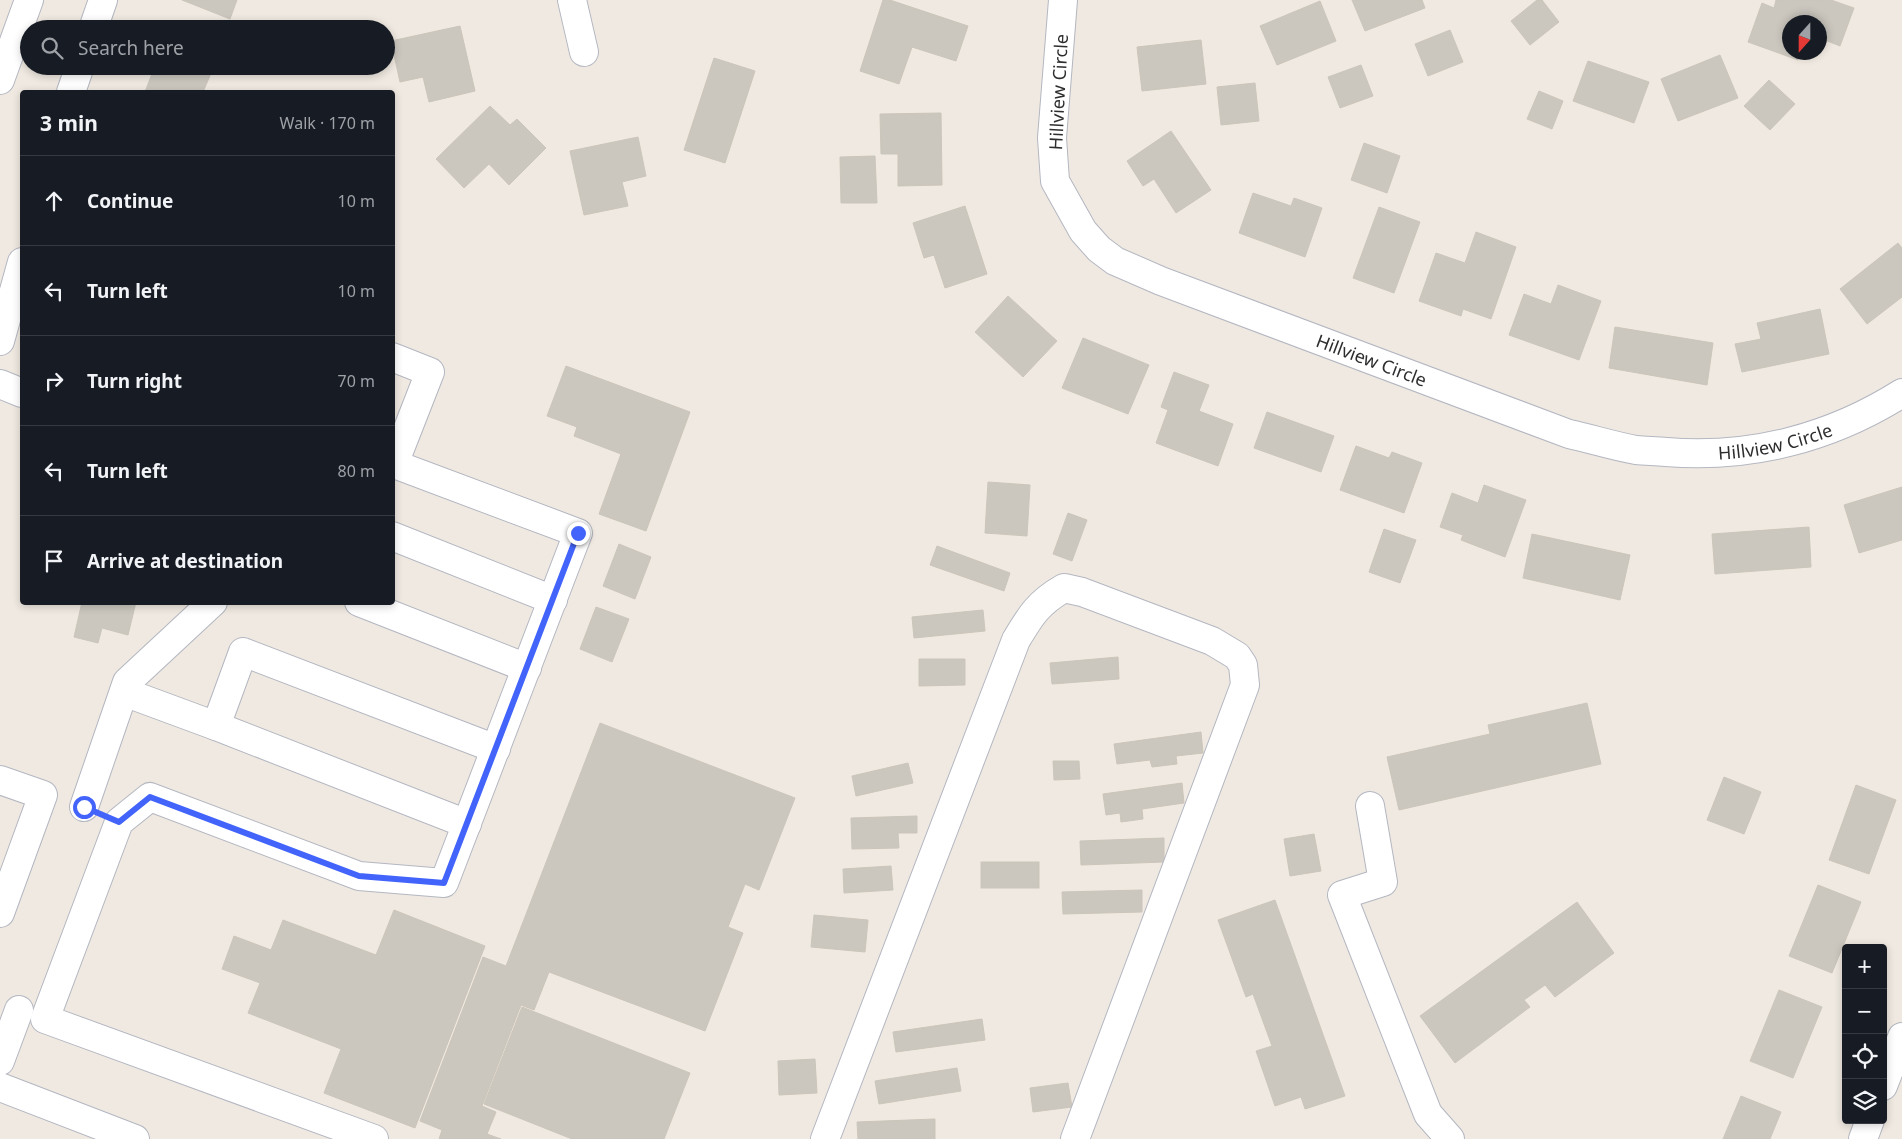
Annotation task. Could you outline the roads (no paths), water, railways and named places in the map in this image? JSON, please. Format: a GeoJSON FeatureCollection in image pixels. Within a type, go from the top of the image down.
{"type":"FeatureCollection","features":[{"type":"Feature","properties":{"kind":"street"},"geometry":{"type":"LineString","coordinates":[[0,80],[7,37],[29,0]]}},
{"type":"Feature","properties":{"kind":"street"},"geometry":{"type":"LineString","coordinates":[[96,20],[104,0]]}},
{"type":"Feature","properties":{"kind":"street"},"geometry":{"type":"LineString","coordinates":[[572,0],[584,52]]}},
{"type":"Feature","properties":{"kind":"street","name":"Hillview Circle"},"geometry":{"type":"LineString","coordinates":[[1063,0],[1052,138],[1056,181],[1083,231],[1099,249],[1115,261],[1161,281],[1569,434],[1637,450],[1694,454],[1760,449],[1792,442],[1847,422],[1886,404],[1902,393]]}},
{"type":"Feature","properties":{"kind":"street"},"geometry":{"type":"LineString","coordinates":[[72,90],[77,75]]}},
{"type":"Feature","properties":{"kind":"street"},"geometry":{"type":"LineString","coordinates":[[0,341],[20,269]]}},
{"type":"Feature","properties":{"kind":"street"},"geometry":{"type":"LineString","coordinates":[[45,1019],[119,822],[150,797],[359,876],[444,883],[578,533],[395,456],[430,372],[395,358]]}},
{"type":"Feature","properties":{"kind":"street"},"geometry":{"type":"LineString","coordinates":[[0,384],[20,392]]}},
{"type":"Feature","properties":{"kind":"street"},"geometry":{"type":"LineString","coordinates":[[395,537],[553,600]]}},
{"type":"Feature","properties":{"kind":"street"},"geometry":{"type":"LineString","coordinates":[[824,1139],[1016,640],[1032,613],[1047,598],[1064,588],[1082,592],[1212,640],[1237,656],[1240,660],[1243,665],[1245,686],[1075,1139]]}},
{"type":"Feature","properties":{"kind":"street"},"geometry":{"type":"LineString","coordinates":[[84,807],[127,682],[210,605]]}},
{"type":"Feature","properties":{"kind":"street"},"geometry":{"type":"LineString","coordinates":[[367,605],[526,668]]}},
{"type":"Feature","properties":{"kind":"street"},"geometry":{"type":"LineString","coordinates":[[216,726],[243,652],[496,749]]}},
{"type":"Feature","properties":{"kind":"street"},"geometry":{"type":"LineString","coordinates":[[124,692],[467,824]]}},
{"type":"Feature","properties":{"kind":"street"},"geometry":{"type":"LineString","coordinates":[[0,780],[84,807],[119,822]]}},
{"type":"Feature","properties":{"kind":"street"},"geometry":{"type":"LineString","coordinates":[[0,913],[43,794]]}},
{"type":"Feature","properties":{"kind":"street"},"geometry":{"type":"LineString","coordinates":[[1370,806],[1383,882],[1342,895],[1428,1114],[1450,1139]]}},
{"type":"Feature","properties":{"kind":"street"},"geometry":{"type":"LineString","coordinates":[[0,1061],[9,1007],[374,1139]]}},
{"type":"Feature","properties":{"kind":"street"},"geometry":{"type":"LineString","coordinates":[[1886,1079],[1902,1037]]}},
{"type":"Feature","properties":{"kind":"street"},"geometry":{"type":"LineString","coordinates":[[0,1087],[135,1139]]}},
{"type":"Feature","properties":{"kind":"street"},"geometry":{"type":"LineString","coordinates":[[1863,1139],[1869,1124]]}}]}
